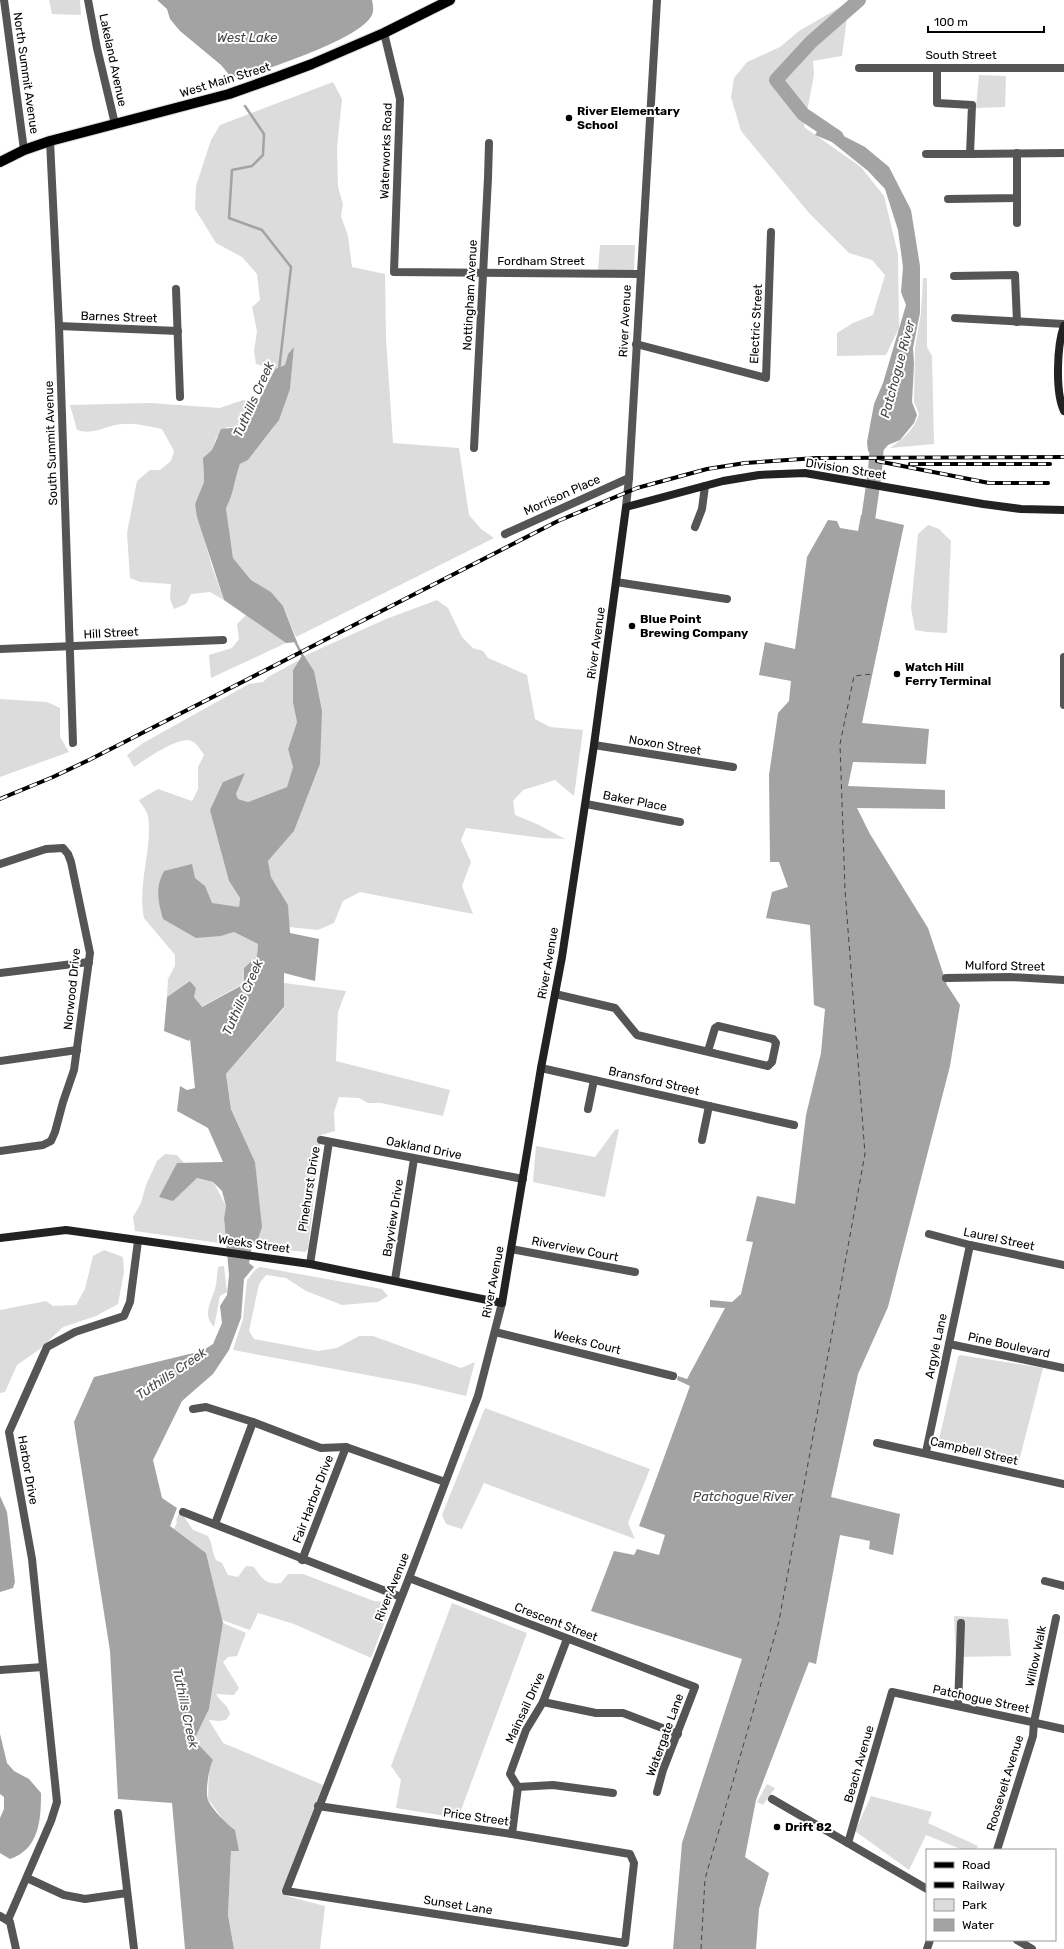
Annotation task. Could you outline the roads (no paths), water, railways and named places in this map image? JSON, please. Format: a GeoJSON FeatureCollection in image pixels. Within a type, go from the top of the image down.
{"type":"FeatureCollection","features":[{"type":"Feature","properties":{"kind":"main road","name":"West Main Street"},"geometry":{"type":"LineString","coordinates":[[0,162],[24,150],[50,141],[229,94],[312,64],[384,33],[434,4],[450,0]]}},
{"type":"Feature","properties":{"kind":"main road"},"geometry":{"type":"LineString","coordinates":[[1064,325],[1059,340],[1059,400],[1064,411]]}},
{"type":"Feature","properties":{"kind":"main road","name":"Division Street"},"geometry":{"type":"LineString","coordinates":[[626,507],[705,486],[759,475],[805,473],[983,504],[1020,509],[1064,510]]}},
{"type":"Feature","properties":{"kind":"main road","name":"River Avenue"},"geometry":{"type":"LineString","coordinates":[[502,1303],[586,804],[626,507]]}},
{"type":"Feature","properties":{"kind":"main road","name":"Weeks Street"},"geometry":{"type":"LineString","coordinates":[[0,1238],[66,1230],[310,1264],[395,1280],[502,1303]]}},
{"type":"Feature","properties":{"kind":"street","name":"North Summit Avenue"},"geometry":{"type":"LineString","coordinates":[[4,0],[24,150]]}},
{"type":"Feature","properties":{"kind":"street","name":"Lakeland Avenue"},"geometry":{"type":"LineString","coordinates":[[88,0],[97,48],[115,124]]}},
{"type":"Feature","properties":{"kind":"street","name":"River Avenue"},"geometry":{"type":"LineString","coordinates":[[626,507],[629,478],[656,0]]}},
{"type":"Feature","properties":{"kind":"street","name":"Waterworks Road"},"geometry":{"type":"LineString","coordinates":[[384,33],[400,99],[394,272]]}},
{"type":"Feature","properties":{"kind":"street","name":"South Street"},"geometry":{"type":"LineString","coordinates":[[859,68],[1064,68]]}},
{"type":"Feature","properties":{"kind":"street"},"geometry":{"type":"LineString","coordinates":[[937,68],[937,103],[972,105],[970,154]]}},
{"type":"Feature","properties":{"kind":"street","name":"South Summit Avenue"},"geometry":{"type":"LineString","coordinates":[[50,141],[59,326],[73,743]]}},
{"type":"Feature","properties":{"kind":"street","name":"Nottingham Avenue"},"geometry":{"type":"LineString","coordinates":[[474,448],[488,178],[488,144]]}},
{"type":"Feature","properties":{"kind":"street"},"geometry":{"type":"LineString","coordinates":[[1017,153],[1017,223]]}},
{"type":"Feature","properties":{"kind":"street"},"geometry":{"type":"LineString","coordinates":[[926,154],[1064,153]]}},
{"type":"Feature","properties":{"kind":"street"},"geometry":{"type":"LineString","coordinates":[[948,198],[1017,198]]}},
{"type":"Feature","properties":{"kind":"street","name":"Electric Street"},"geometry":{"type":"LineString","coordinates":[[636,344],[766,378],[771,232]]}},
{"type":"Feature","properties":{"kind":"street","name":"Fordham Street"},"geometry":{"type":"LineString","coordinates":[[394,272],[640,274]]}},
{"type":"Feature","properties":{"kind":"street"},"geometry":{"type":"LineString","coordinates":[[954,276],[1015,276],[1018,322]]}},
{"type":"Feature","properties":{"kind":"street"},"geometry":{"type":"LineString","coordinates":[[176,289],[180,396]]}},
{"type":"Feature","properties":{"kind":"street"},"geometry":{"type":"LineString","coordinates":[[955,318],[1064,325]]}},
{"type":"Feature","properties":{"kind":"street","name":"Barnes Street"},"geometry":{"type":"LineString","coordinates":[[59,326],[178,331]]}},
{"type":"Feature","properties":{"kind":"street","name":"Morrison Place"},"geometry":{"type":"LineString","coordinates":[[505,534],[629,478]]}},
{"type":"Feature","properties":{"kind":"street"},"geometry":{"type":"LineString","coordinates":[[695,527],[702,509],[705,486]]}},
{"type":"Feature","properties":{"kind":"street"},"geometry":{"type":"LineString","coordinates":[[616,582],[727,599]]}},
{"type":"Feature","properties":{"kind":"street","name":"Hill Street"},"geometry":{"type":"LineString","coordinates":[[0,650],[223,640]]}},
{"type":"Feature","properties":{"kind":"street"},"geometry":{"type":"LineString","coordinates":[[1064,657],[1064,705]]}},
{"type":"Feature","properties":{"kind":"street","name":"Noxon Street"},"geometry":{"type":"LineString","coordinates":[[594,745],[732,767]]}},
{"type":"Feature","properties":{"kind":"street","name":"Baker Place"},"geometry":{"type":"LineString","coordinates":[[586,804],[680,822]]}},
{"type":"Feature","properties":{"kind":"street","name":"Norwood Drive"},"geometry":{"type":"LineString","coordinates":[[0,864],[46,848],[63,848],[68,854],[90,953],[74,1070],[51,1141],[43,1145],[0,1151]]}},
{"type":"Feature","properties":{"kind":"street"},"geometry":{"type":"LineString","coordinates":[[0,973],[89,962]]}},
{"type":"Feature","properties":{"kind":"street","name":"Mulford Street"},"geometry":{"type":"LineString","coordinates":[[946,978],[1010,977],[1064,980]]}},
{"type":"Feature","properties":{"kind":"street"},"geometry":{"type":"LineString","coordinates":[[555,994],[615,1008],[637,1035],[708,1052],[768,1066],[772,1062],[776,1043],[773,1039],[718,1026],[714,1028],[708,1052]]}},
{"type":"Feature","properties":{"kind":"street"},"geometry":{"type":"LineString","coordinates":[[0,1061],[76,1050]]}},
{"type":"Feature","properties":{"kind":"street","name":"Bransford Street"},"geometry":{"type":"LineString","coordinates":[[541,1068],[794,1125]]}},
{"type":"Feature","properties":{"kind":"street"},"geometry":{"type":"LineString","coordinates":[[588,1109],[594,1080]]}},
{"type":"Feature","properties":{"kind":"street"},"geometry":{"type":"LineString","coordinates":[[702,1140],[708,1106]]}},
{"type":"Feature","properties":{"kind":"street","name":"Oakland Drive"},"geometry":{"type":"LineString","coordinates":[[325,1141],[523,1179]]}},
{"type":"Feature","properties":{"kind":"street","name":"Pinehurst Drive"},"geometry":{"type":"LineString","coordinates":[[310,1264],[325,1141]]}},
{"type":"Feature","properties":{"kind":"street","name":"Bayview Drive"},"geometry":{"type":"LineString","coordinates":[[395,1280],[414,1159]]}},
{"type":"Feature","properties":{"kind":"street","name":"Laurel Street"},"geometry":{"type":"LineString","coordinates":[[929,1234],[970,1245],[1064,1265]]}},
{"type":"Feature","properties":{"kind":"street","name":"Harbor Drive"},"geometry":{"type":"LineString","coordinates":[[16,1949],[13,1929],[10,1922],[4,1918],[27,1878],[51,1821],[57,1802],[32,1559],[9,1432],[47,1347],[75,1332],[124,1316],[130,1299],[138,1241]]}},
{"type":"Feature","properties":{"kind":"street","name":"Argyle Lane"},"geometry":{"type":"LineString","coordinates":[[926,1452],[970,1245]]}},
{"type":"Feature","properties":{"kind":"street","name":"Riverview Court"},"geometry":{"type":"LineString","coordinates":[[512,1249],[635,1272]]}},
{"type":"Feature","properties":{"kind":"street","name":"River Avenue"},"geometry":{"type":"LineString","coordinates":[[286,1891],[318,1806],[409,1578],[478,1396],[502,1303]]}},
{"type":"Feature","properties":{"kind":"street","name":"Weeks Court"},"geometry":{"type":"LineString","coordinates":[[495,1332],[673,1376]]}},
{"type":"Feature","properties":{"kind":"street","name":"Pine Boulevard"},"geometry":{"type":"LineString","coordinates":[[949,1344],[1064,1368]]}},
{"type":"Feature","properties":{"kind":"street","name":"Fair Harbor Drive"},"geometry":{"type":"LineString","coordinates":[[193,1409],[206,1407],[253,1422],[321,1448],[346,1447],[445,1482]]}},
{"type":"Feature","properties":{"kind":"street"},"geometry":{"type":"LineString","coordinates":[[215,1524],[253,1422]]}},
{"type":"Feature","properties":{"kind":"street","name":"Campbell Street"},"geometry":{"type":"LineString","coordinates":[[877,1443],[926,1452],[1064,1484]]}},
{"type":"Feature","properties":{"kind":"street","name":"Fair Harbor Drive"},"geometry":{"type":"LineString","coordinates":[[302,1560],[346,1447]]}},
{"type":"Feature","properties":{"kind":"street","name":"Fair Harbor Drive"},"geometry":{"type":"LineString","coordinates":[[183,1512],[302,1560],[401,1597]]}},
{"type":"Feature","properties":{"kind":"street","name":"Crescent Street"},"geometry":{"type":"LineString","coordinates":[[409,1578],[695,1687]]}},
{"type":"Feature","properties":{"kind":"street"},"geometry":{"type":"LineString","coordinates":[[1045,1581],[1064,1586]]}},
{"type":"Feature","properties":{"kind":"street","name":"Willow Walk"},"geometry":{"type":"LineString","coordinates":[[1034,1722],[1056,1618]]}},
{"type":"Feature","properties":{"kind":"street"},"geometry":{"type":"LineString","coordinates":[[958,1706],[961,1623]]}},
{"type":"Feature","properties":{"kind":"street","name":"Mainsail Drive"},"geometry":{"type":"LineString","coordinates":[[512,1834],[518,1787],[510,1774],[526,1730],[543,1702],[567,1639]]}},
{"type":"Feature","properties":{"kind":"street"},"geometry":{"type":"LineString","coordinates":[[0,1670],[43,1667]]}},
{"type":"Feature","properties":{"kind":"street","name":"Watergate Lane"},"geometry":{"type":"LineString","coordinates":[[657,1792],[663,1770],[695,1687]]}},
{"type":"Feature","properties":{"kind":"street","name":"Patchogue Street"},"geometry":{"type":"LineString","coordinates":[[892,1692],[1064,1729]]}},
{"type":"Feature","properties":{"kind":"street","name":"Beach Avenue"},"geometry":{"type":"LineString","coordinates":[[848,1843],[892,1692]]}},
{"type":"Feature","properties":{"kind":"street"},"geometry":{"type":"LineString","coordinates":[[543,1702],[596,1713],[623,1713],[678,1734]]}},
{"type":"Feature","properties":{"kind":"street","name":"Roosevelt Avenue"},"geometry":{"type":"LineString","coordinates":[[997,1849],[1033,1736],[1034,1722]]}},
{"type":"Feature","properties":{"kind":"street"},"geometry":{"type":"LineString","coordinates":[[518,1787],[553,1785],[613,1793]]}},
{"type":"Feature","properties":{"kind":"street"},"geometry":{"type":"LineString","coordinates":[[772,1799],[926,1888]]}},
{"type":"Feature","properties":{"kind":"street","name":"Price Street"},"geometry":{"type":"LineString","coordinates":[[318,1806],[512,1834],[630,1854],[634,1863],[625,1943]]}},
{"type":"Feature","properties":{"kind":"street"},"geometry":{"type":"LineString","coordinates":[[118,1813],[134,1949]]}},
{"type":"Feature","properties":{"kind":"street"},"geometry":{"type":"LineString","coordinates":[[27,1878],[64,1895],[85,1899],[127,1893]]}},
{"type":"Feature","properties":{"kind":"street","name":"Sunset Lane"},"geometry":{"type":"LineString","coordinates":[[286,1891],[625,1943]]}},
{"type":"Feature","properties":{"kind":"street"},"geometry":{"type":"LineString","coordinates":[[1018,1941],[1032,1949]]}},
{"type":"Feature","properties":{"kind":"water","name":"West Lake"},"geometry":{"type":"Polygon","coordinates":[[[157,0],[372,0],[373,9],[372,15],[364,24],[334,42],[295,59],[247,76],[231,77],[221,65],[180,31],[170,19],[167,9],[157,0]]]}},
{"type":"Feature","properties":{"kind":"water"},"geometry":{"type":"Polygon","coordinates":[[[821,126],[865,147],[889,167],[911,210],[920,266],[920,313],[913,348],[914,364],[912,402],[917,415],[914,423],[900,440],[888,445],[881,453],[871,453],[868,451],[867,442],[874,404],[883,383],[906,305],[901,292],[903,267],[898,230],[885,189],[868,171],[832,142],[815,135],[821,126]]]}},
{"type":"Feature","properties":{"kind":"water"},"geometry":{"type":"Polygon","coordinates":[[[294,347],[290,389],[279,420],[248,460],[240,464],[231,497],[226,508],[233,558],[251,580],[271,592],[283,606],[297,642],[286,643],[224,600],[197,517],[195,504],[204,482],[203,458],[212,450],[221,429],[242,427],[249,420],[275,369],[285,365],[288,354],[294,347]]]}},
{"type":"Feature","properties":{"kind":"water","name":"Patchogue River"},"geometry":{"type":"Polygon","coordinates":[[[861,515],[904,525],[862,723],[929,729],[926,764],[853,762],[848,786],[945,790],[945,809],[857,808],[870,834],[928,928],[947,985],[960,1005],[950,1066],[888,1307],[858,1374],[831,1497],[900,1514],[893,1555],[869,1549],[870,1541],[840,1535],[816,1664],[809,1662],[756,1800],[745,1857],[769,1873],[759,1909],[756,1949],[673,1949],[682,1843],[742,1659],[591,1611],[614,1551],[634,1555],[637,1549],[659,1555],[665,1535],[639,1526],[690,1386],[677,1380],[678,1376],[687,1379],[725,1308],[710,1307],[710,1300],[732,1302],[741,1294],[753,1242],[746,1241],[757,1196],[795,1204],[806,1115],[821,1053],[825,1009],[814,1005],[810,925],[766,918],[772,892],[788,887],[779,862],[770,862],[769,775],[778,713],[789,701],[791,681],[759,675],[765,642],[795,649],[807,557],[828,520],[837,521],[840,528],[858,531],[861,515]]]}},
{"type":"Feature","properties":{"kind":"water"},"geometry":{"type":"Polygon","coordinates":[[[303,654],[314,671],[322,711],[320,764],[294,831],[268,861],[271,877],[288,905],[290,933],[319,939],[315,981],[284,973],[284,1007],[226,1074],[231,1109],[255,1162],[262,1227],[258,1239],[252,1246],[249,1263],[254,1267],[244,1279],[241,1318],[229,1350],[213,1374],[182,1401],[153,1460],[162,1498],[177,1508],[170,1526],[206,1553],[223,1623],[209,1709],[195,1741],[213,1760],[208,1779],[208,1800],[216,1812],[235,1830],[239,1851],[231,1851],[228,1915],[234,1949],[185,1949],[172,1803],[118,1799],[110,1651],[74,1422],[94,1377],[202,1351],[213,1344],[222,1323],[220,1306],[227,1295],[229,1275],[224,1218],[226,1206],[222,1191],[213,1182],[197,1178],[173,1201],[159,1197],[177,1163],[223,1162],[208,1128],[177,1111],[180,1086],[187,1090],[195,1088],[190,1039],[189,1041],[164,1031],[167,997],[190,981],[196,988],[194,997],[202,1007],[244,984],[244,968],[257,956],[258,944],[234,932],[221,936],[196,938],[163,919],[158,889],[164,871],[192,864],[195,878],[205,886],[212,903],[239,907],[240,898],[229,881],[210,810],[223,782],[245,773],[236,794],[238,799],[248,802],[287,787],[293,767],[288,749],[297,722],[293,703],[293,670],[303,654]]]}},
{"type":"Feature","properties":{"kind":"water"},"geometry":{"type":"Polygon","coordinates":[[[0,1496],[7,1512],[15,1582],[13,1588],[0,1592],[0,1496]]]}},
{"type":"Feature","properties":{"kind":"water"},"geometry":{"type":"Polygon","coordinates":[[[0,1734],[7,1763],[14,1771],[29,1779],[41,1793],[39,1824],[33,1841],[20,1854],[10,1859],[0,1853],[0,1818],[4,1809],[4,1797],[0,1794],[0,1734]]]}},
{"type":"Feature","properties":{"kind":"waterway","name":"Patchogue River"},"geometry":{"type":"LineString","coordinates":[[837,137],[803,114],[776,80],[811,42],[859,0]]}},
{"type":"Feature","properties":{"kind":"waterway","name":"Tuthills Creek"},"geometry":{"type":"LineString","coordinates":[[245,106],[264,134],[263,155],[252,166],[232,170],[229,218],[262,230],[291,267],[279,370]]}},
{"type":"Feature","properties":{"kind":"waterway","name":"Patchogue River"},"geometry":{"type":"LineString","coordinates":[[866,534],[875,471],[877,444],[880,434]]}},
{"type":"Feature","properties":{"kind":"waterway","name":"Tuthills Creek"},"geometry":{"type":"LineString","coordinates":[[295,641],[303,657]]}},
{"type":"Feature","properties":{"kind":"railway"},"geometry":{"type":"LineString","coordinates":[[0,799],[91,759],[558,521],[637,488],[707,469],[745,463],[816,458],[1064,457]]}},
{"type":"Feature","properties":{"kind":"railway"},"geometry":{"type":"LineString","coordinates":[[877,461],[989,483],[1048,483]]}},
{"type":"Feature","properties":{"kind":"railway"},"geometry":{"type":"LineString","coordinates":[[910,464],[1050,464]]}},
{"type":"Feature","properties":{"kind":"place","name":"River Elementary School"},"geometry":{"type":"Point","coordinates":[569,118]}},
{"type":"Feature","properties":{"kind":"place","name":"Blue Point Brewing Company"},"geometry":{"type":"Point","coordinates":[632,626]}},
{"type":"Feature","properties":{"kind":"place","name":"Watch Hill Ferry Terminal"},"geometry":{"type":"Point","coordinates":[897,674]}},
{"type":"Feature","properties":{"kind":"place","name":"Drift 82"},"geometry":{"type":"Point","coordinates":[777,1827]}}]}
